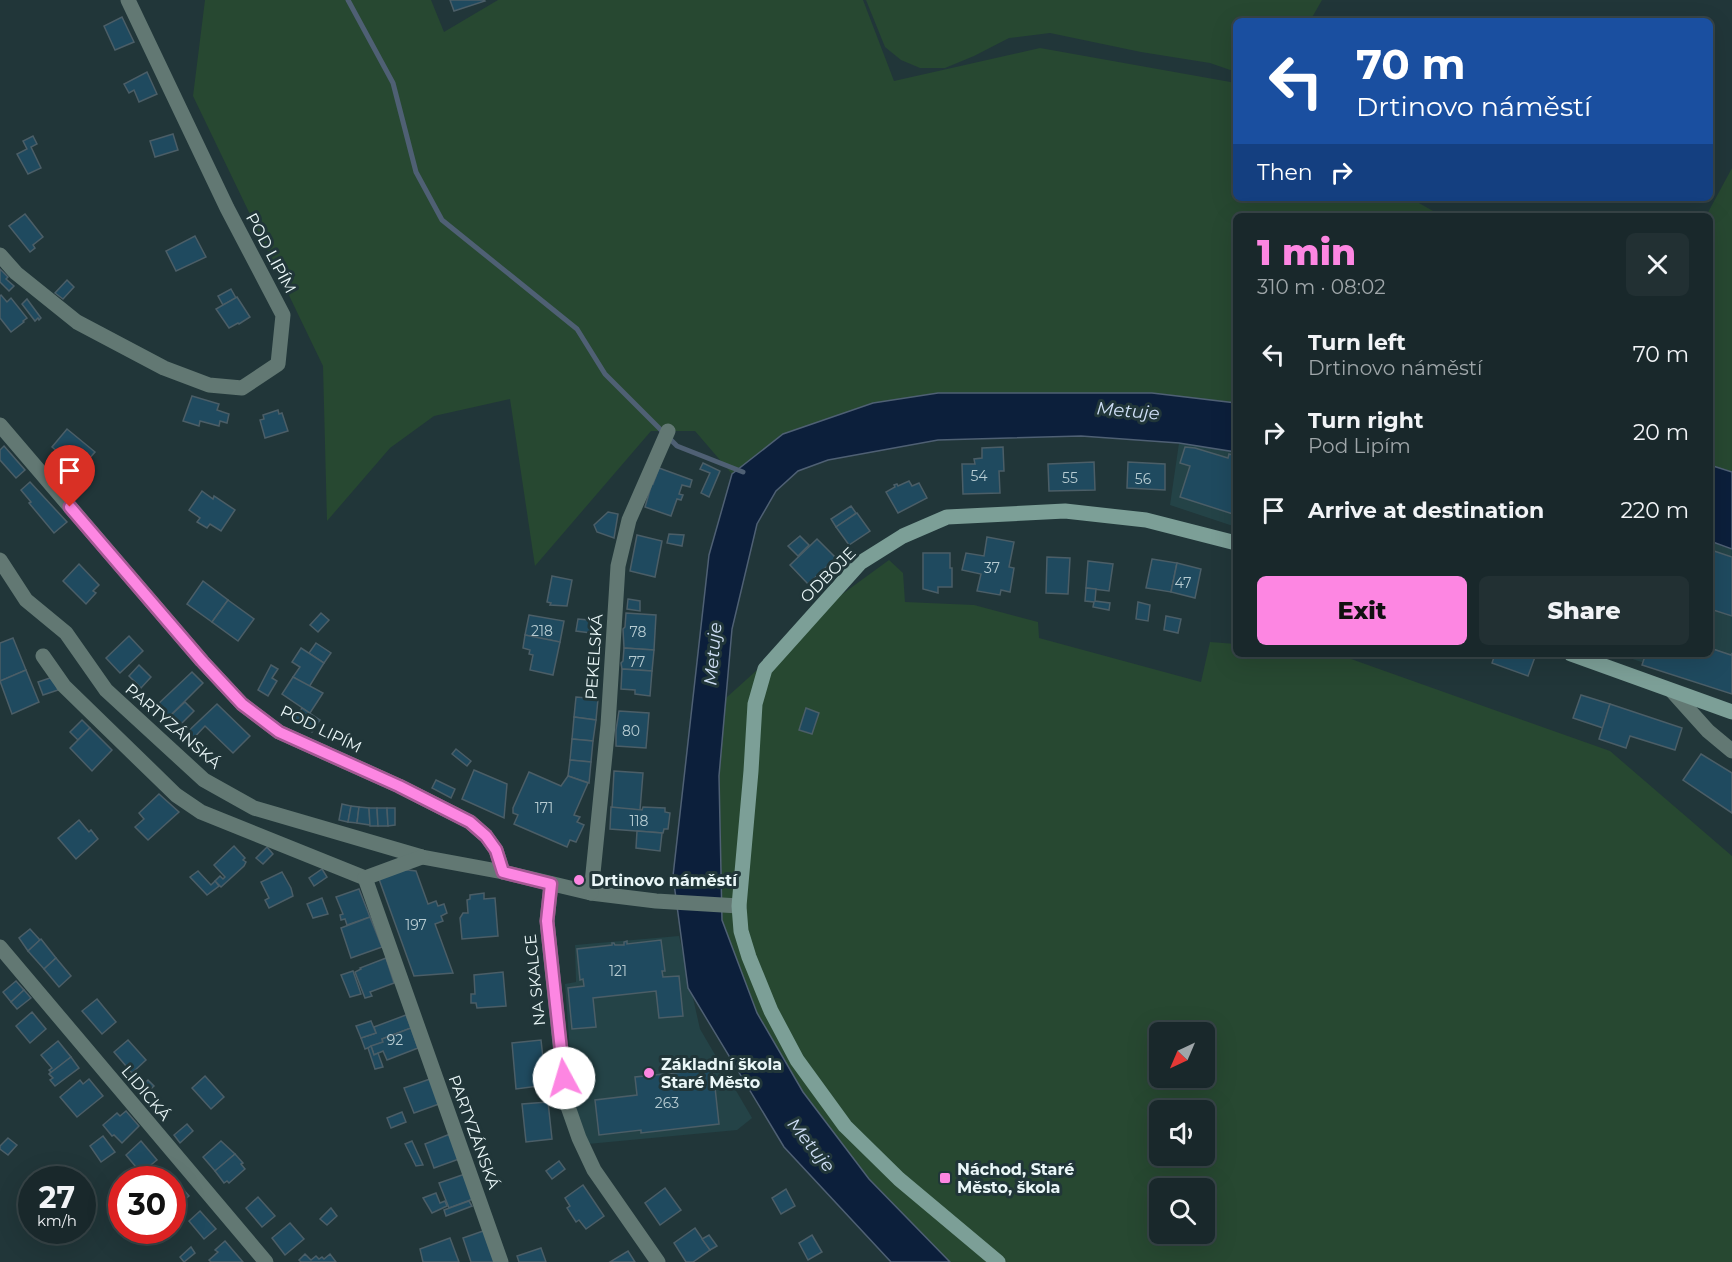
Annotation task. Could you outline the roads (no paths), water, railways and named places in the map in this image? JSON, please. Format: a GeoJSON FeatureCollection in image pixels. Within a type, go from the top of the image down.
{"type":"FeatureCollection","features":[{"type":"Feature","properties":{"kind":"street","name":"POD LIPÍM"},"geometry":{"type":"LineString","coordinates":[[0,255],[16,273],[77,322],[164,368],[209,384],[242,388],[279,364],[283,315],[226,208],[128,0]]}},
{"type":"Feature","properties":{"kind":"street","name":"POD LIPÍM"},"geometry":{"type":"LineString","coordinates":[[0,425],[202,661],[242,704],[279,732],[399,786],[470,822],[486,836],[496,850],[503,872]]}},
{"type":"Feature","properties":{"kind":"street","name":"PEKELSKÁ"},"geometry":{"type":"LineString","coordinates":[[591,893],[608,725],[618,566],[629,520],[668,431]]}},
{"type":"Feature","properties":{"kind":"street","name":"ODBOJE"},"geometry":{"type":"LineString","coordinates":[[998,1262],[899,1179],[845,1126],[797,1060],[771,1011],[749,957],[732,905],[751,771],[755,704],[765,669],[860,563],[903,536],[947,517],[1065,511],[1146,520],[1233,542]]}},
{"type":"Feature","properties":{"kind":"street","name":"PARTYZÁNSKÁ"},"geometry":{"type":"LineString","coordinates":[[0,560],[26,600],[66,633],[105,690],[204,780],[254,808],[422,857]]}},
{"type":"Feature","properties":{"kind":"street"},"geometry":{"type":"LineString","coordinates":[[43,656],[64,686],[176,795],[201,812],[365,878],[422,857],[503,872],[591,893],[656,901],[732,905]]}},
{"type":"Feature","properties":{"kind":"street"},"geometry":{"type":"LineString","coordinates":[[1579,657],[1732,712]]}},
{"type":"Feature","properties":{"kind":"street"},"geometry":{"type":"LineString","coordinates":[[1672,691],[1708,731],[1732,751]]}},
{"type":"Feature","properties":{"kind":"street","name":"PARTYZÁNSKÁ"},"geometry":{"type":"LineString","coordinates":[[365,878],[501,1262]]}},
{"type":"Feature","properties":{"kind":"street","name":"NA SKALCE"},"geometry":{"type":"LineString","coordinates":[[551,884],[547,921],[566,1101],[579,1138],[594,1170],[657,1262]]}},
{"type":"Feature","properties":{"kind":"street","name":"LIDICKÁ"},"geometry":{"type":"LineString","coordinates":[[0,947],[266,1262]]}},
{"type":"Feature","properties":{"kind":"water","name":"Metuje"},"geometry":{"type":"Polygon","coordinates":[[[938,393],[1152,393],[1233,403],[1233,452],[1179,443],[1081,436],[938,440],[828,460],[798,471],[776,491],[757,524],[732,629],[719,776],[722,920],[757,1013],[803,1092],[869,1179],[950,1262],[891,1262],[784,1147],[688,988],[673,876],[709,555],[732,474],[783,434],[873,403],[938,393]]]}},
{"type":"Feature","properties":{"kind":"water"},"geometry":{"type":"Polygon","coordinates":[[[1713,466],[1732,472],[1732,549],[1713,542],[1713,466]]]}},
{"type":"Feature","properties":{"kind":"waterway"},"geometry":{"type":"LineString","coordinates":[[348,0],[393,83],[416,172],[442,220],[577,329],[605,374],[677,446],[743,472]]}},
{"type":"Feature","properties":{"kind":"place","name":"Drtinovo náměstí"},"geometry":{"type":"Point","coordinates":[579,880]}},
{"type":"Feature","properties":{"kind":"place","name":"Základní škola Staré Město"},"geometry":{"type":"Point","coordinates":[649,1073]}},
{"type":"Feature","properties":{"kind":"place","name":"Náchod, Staré Město, škola"},"geometry":{"type":"Point","coordinates":[945,1178]}}]}
